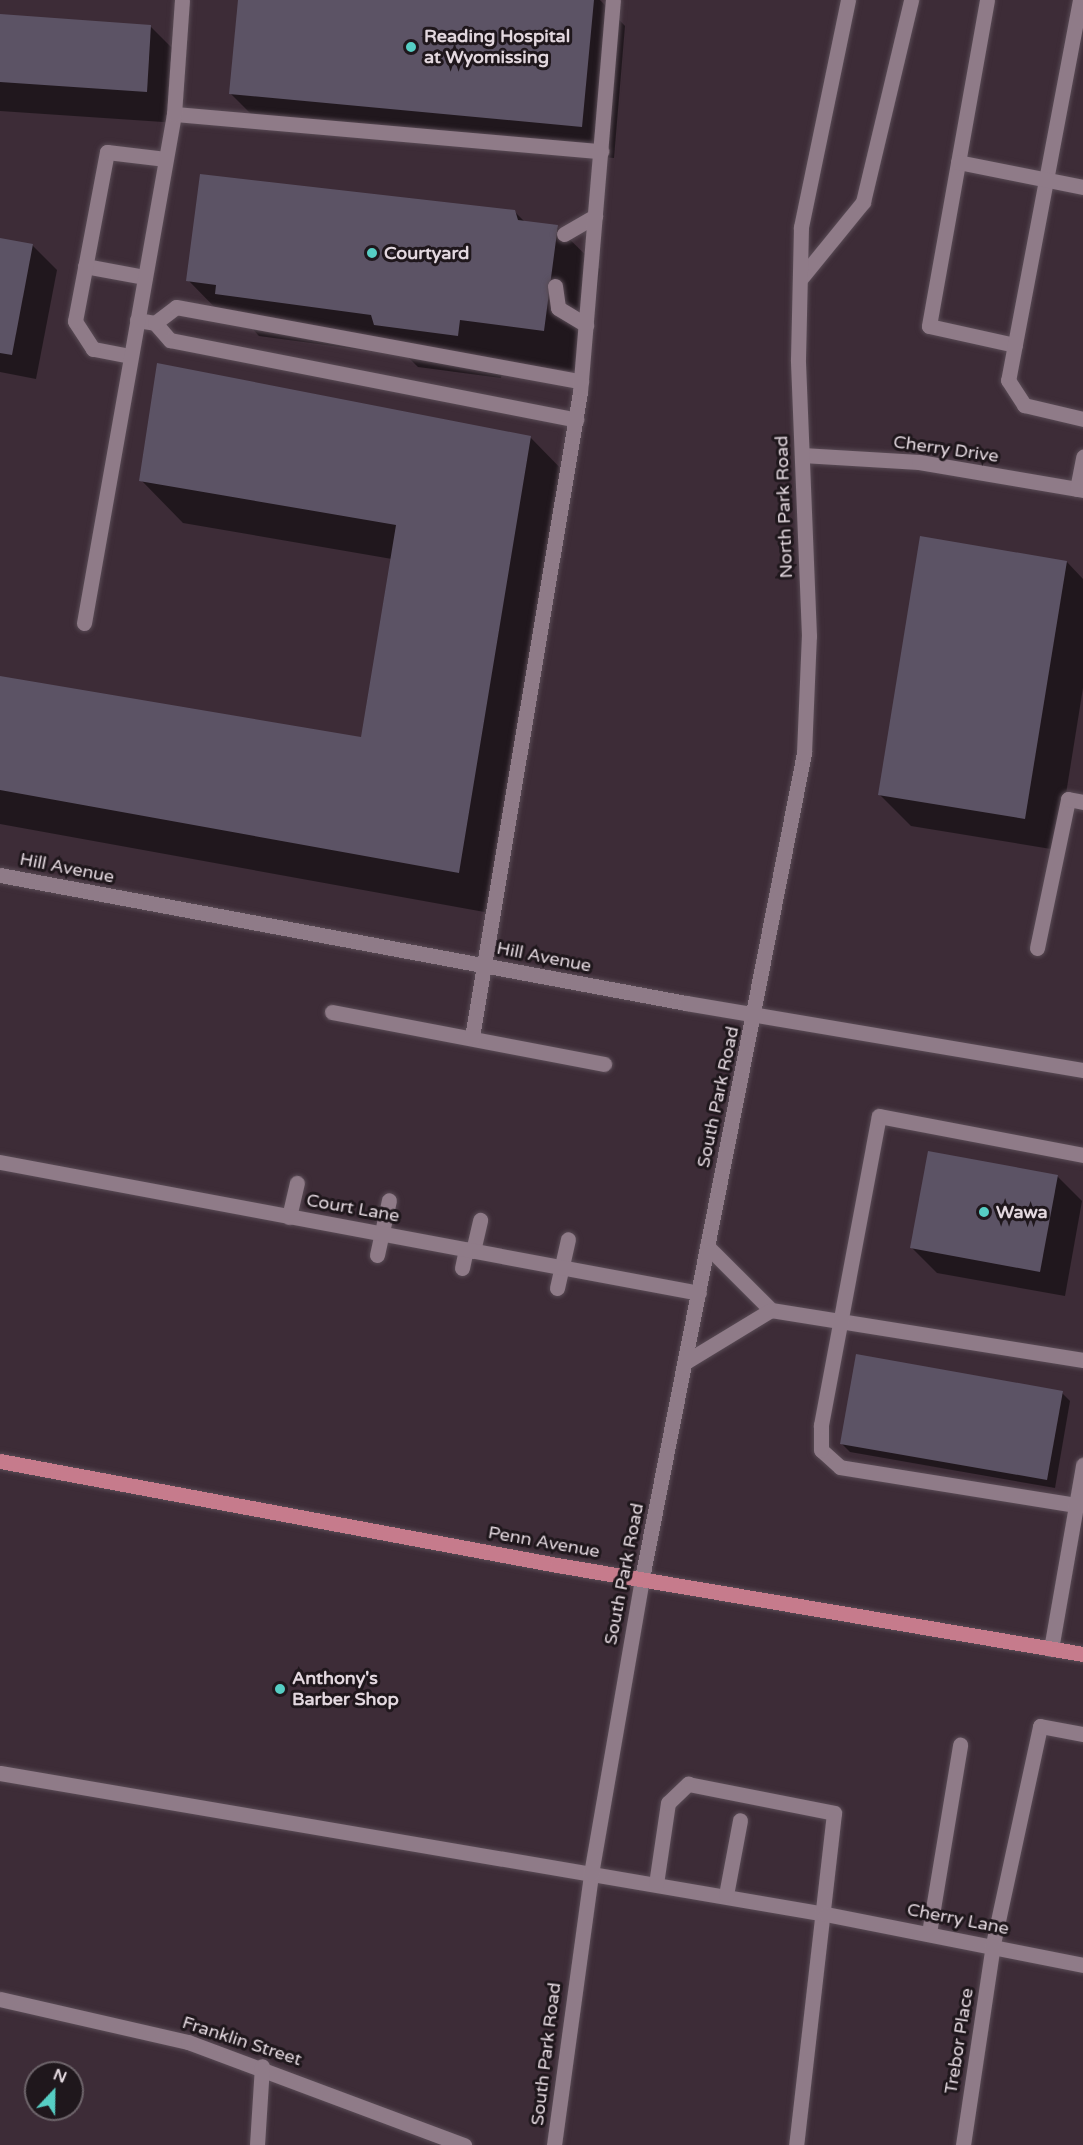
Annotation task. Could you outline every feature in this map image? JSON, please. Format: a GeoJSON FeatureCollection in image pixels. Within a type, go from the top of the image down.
{"type":"FeatureCollection","features":[{"type":"Feature","properties":{"kind":"main road","name":"Penn Avenue"},"geometry":{"type":"LineString","coordinates":[[0,1461],[642,1578],[1083,1654]]}},
{"type":"Feature","properties":{"kind":"street"},"geometry":{"type":"LineString","coordinates":[[84,623],[174,114],[182,0]]}},
{"type":"Feature","properties":{"kind":"street"},"geometry":{"type":"LineString","coordinates":[[472,1037],[486,966],[576,420],[613,0]]}},
{"type":"Feature","properties":{"kind":"street","name":"North Park Road"},"geometry":{"type":"LineString","coordinates":[[755,1014],[807,720],[801,227],[813,153],[848,0]]}},
{"type":"Feature","properties":{"kind":"street"},"geometry":{"type":"LineString","coordinates":[[802,277],[863,202],[911,0]]}},
{"type":"Feature","properties":{"kind":"street"},"geometry":{"type":"LineString","coordinates":[[987,0],[929,326],[1015,345]]}},
{"type":"Feature","properties":{"kind":"street"},"geometry":{"type":"LineString","coordinates":[[1080,0],[1008,380],[1024,405],[1083,419]]}},
{"type":"Feature","properties":{"kind":"street"},"geometry":{"type":"LineString","coordinates":[[174,114],[601,151]]}},
{"type":"Feature","properties":{"kind":"street"},"geometry":{"type":"LineString","coordinates":[[130,356],[93,349],[80,337],[75,321],[85,266],[107,152],[166,159]]}},
{"type":"Feature","properties":{"kind":"street"},"geometry":{"type":"LineString","coordinates":[[958,162],[1083,187]]}},
{"type":"Feature","properties":{"kind":"street"},"geometry":{"type":"LineString","coordinates":[[564,234],[595,216]]}},
{"type":"Feature","properties":{"kind":"street"},"geometry":{"type":"LineString","coordinates":[[85,266],[145,277]]}},
{"type":"Feature","properties":{"kind":"street"},"geometry":{"type":"LineString","coordinates":[[555,286],[558,308],[586,325]]}},
{"type":"Feature","properties":{"kind":"street"},"geometry":{"type":"LineString","coordinates":[[155,323],[176,307],[581,381]]}},
{"type":"Feature","properties":{"kind":"street"},"geometry":{"type":"LineString","coordinates":[[137,320],[155,323],[170,340],[576,420]]}},
{"type":"Feature","properties":{"kind":"street","name":"Cherry Drive"},"geometry":{"type":"LineString","coordinates":[[802,456],[919,462],[1080,490]]}},
{"type":"Feature","properties":{"kind":"street"},"geometry":{"type":"LineString","coordinates":[[1080,490],[1083,457]]}},
{"type":"Feature","properties":{"kind":"street"},"geometry":{"type":"LineString","coordinates":[[1037,948],[1068,799],[1083,802]]}},
{"type":"Feature","properties":{"kind":"street","name":"Hill Avenue"},"geometry":{"type":"LineString","coordinates":[[0,875],[486,966],[1083,1070]]}},
{"type":"Feature","properties":{"kind":"street"},"geometry":{"type":"LineString","coordinates":[[332,1012],[604,1064]]}},
{"type":"Feature","properties":{"kind":"street","name":"South Park Road"},"geometry":{"type":"LineString","coordinates":[[555,2145],[591,1874],[642,1578],[755,1014]]}},
{"type":"Feature","properties":{"kind":"street"},"geometry":{"type":"LineString","coordinates":[[1076,1505],[840,1467],[821,1450],[821,1425],[879,1116],[1083,1155]]}},
{"type":"Feature","properties":{"kind":"street","name":"Court Lane"},"geometry":{"type":"LineString","coordinates":[[0,1162],[699,1293]]}},
{"type":"Feature","properties":{"kind":"street"},"geometry":{"type":"LineString","coordinates":[[289,1216],[297,1183]]}},
{"type":"Feature","properties":{"kind":"street"},"geometry":{"type":"LineString","coordinates":[[377,1255],[389,1200]]}},
{"type":"Feature","properties":{"kind":"street"},"geometry":{"type":"LineString","coordinates":[[462,1268],[480,1220]]}},
{"type":"Feature","properties":{"kind":"street"},"geometry":{"type":"LineString","coordinates":[[557,1288],[568,1239]]}},
{"type":"Feature","properties":{"kind":"street"},"geometry":{"type":"LineString","coordinates":[[707,1246],[771,1310]]}},
{"type":"Feature","properties":{"kind":"street"},"geometry":{"type":"LineString","coordinates":[[687,1361],[771,1310],[841,1318],[1083,1360]]}},
{"type":"Feature","properties":{"kind":"street"},"geometry":{"type":"LineString","coordinates":[[1051,1649],[1083,1465]]}},
{"type":"Feature","properties":{"kind":"street","name":"Trebor Place"},"geometry":{"type":"LineString","coordinates":[[963,2145],[993,1944],[1040,1726],[1083,1734]]}},
{"type":"Feature","properties":{"kind":"street"},"geometry":{"type":"LineString","coordinates":[[929,1933],[960,1745]]}},
{"type":"Feature","properties":{"kind":"street","name":"Cherry Lane"},"geometry":{"type":"LineString","coordinates":[[0,1773],[591,1874],[726,1894],[993,1944],[1083,1965]]}},
{"type":"Feature","properties":{"kind":"street"},"geometry":{"type":"LineString","coordinates":[[656,1884],[668,1803],[688,1784],[834,1814],[826,1914],[796,2145]]}},
{"type":"Feature","properties":{"kind":"street"},"geometry":{"type":"LineString","coordinates":[[726,1894],[740,1820]]}},
{"type":"Feature","properties":{"kind":"street","name":"Franklin Street"},"geometry":{"type":"LineString","coordinates":[[0,1999],[188,2042],[262,2066],[464,2145]]}},
{"type":"Feature","properties":{"kind":"street"},"geometry":{"type":"LineString","coordinates":[[257,2145],[262,2066]]}},
{"type":"Feature","properties":{"kind":"building","name":"Reading Hospital at Wyomissing"},"geometry":{"type":"Polygon","coordinates":[[[238,0],[594,0],[582,127],[229,94],[238,0]]]}},
{"type":"Feature","properties":{"kind":"building"},"geometry":{"type":"Polygon","coordinates":[[[0,14],[151,25],[147,92],[0,82],[0,14]]]}},
{"type":"Feature","properties":{"kind":"building","name":"Courtyard"},"geometry":{"type":"Polygon","coordinates":[[[200,174],[515,210],[518,220],[558,225],[544,331],[460,320],[458,336],[374,325],[371,315],[215,294],[216,285],[186,281],[200,174]]]}},
{"type":"Feature","properties":{"kind":"building"},"geometry":{"type":"Polygon","coordinates":[[[0,238],[33,244],[12,355],[0,353],[0,238]]]}},
{"type":"Feature","properties":{"kind":"building"},"geometry":{"type":"Polygon","coordinates":[[[157,363],[531,436],[459,873],[0,790],[0,676],[361,737],[396,525],[139,481],[157,363]]]}},
{"type":"Feature","properties":{"kind":"building"},"geometry":{"type":"Polygon","coordinates":[[[920,536],[1067,561],[1025,819],[878,795],[920,536]]]}},
{"type":"Feature","properties":{"kind":"building","name":"Wawa"},"geometry":{"type":"Polygon","coordinates":[[[928,1151],[1058,1175],[1040,1272],[910,1248],[928,1151]]]}},
{"type":"Feature","properties":{"kind":"building"},"geometry":{"type":"Polygon","coordinates":[[[856,1354],[1063,1391],[1047,1480],[840,1444],[856,1354]]]}},
{"type":"Feature","properties":{"kind":"place","name":"Reading Hospital at Wyomissing"},"geometry":{"type":"Point","coordinates":[411,47]}},
{"type":"Feature","properties":{"kind":"place","name":"Courtyard"},"geometry":{"type":"Point","coordinates":[372,253]}},
{"type":"Feature","properties":{"kind":"place","name":"Wawa"},"geometry":{"type":"Point","coordinates":[984,1212]}},
{"type":"Feature","properties":{"kind":"place","name":"Anthony's Barber Shop"},"geometry":{"type":"Point","coordinates":[280,1689]}}]}
